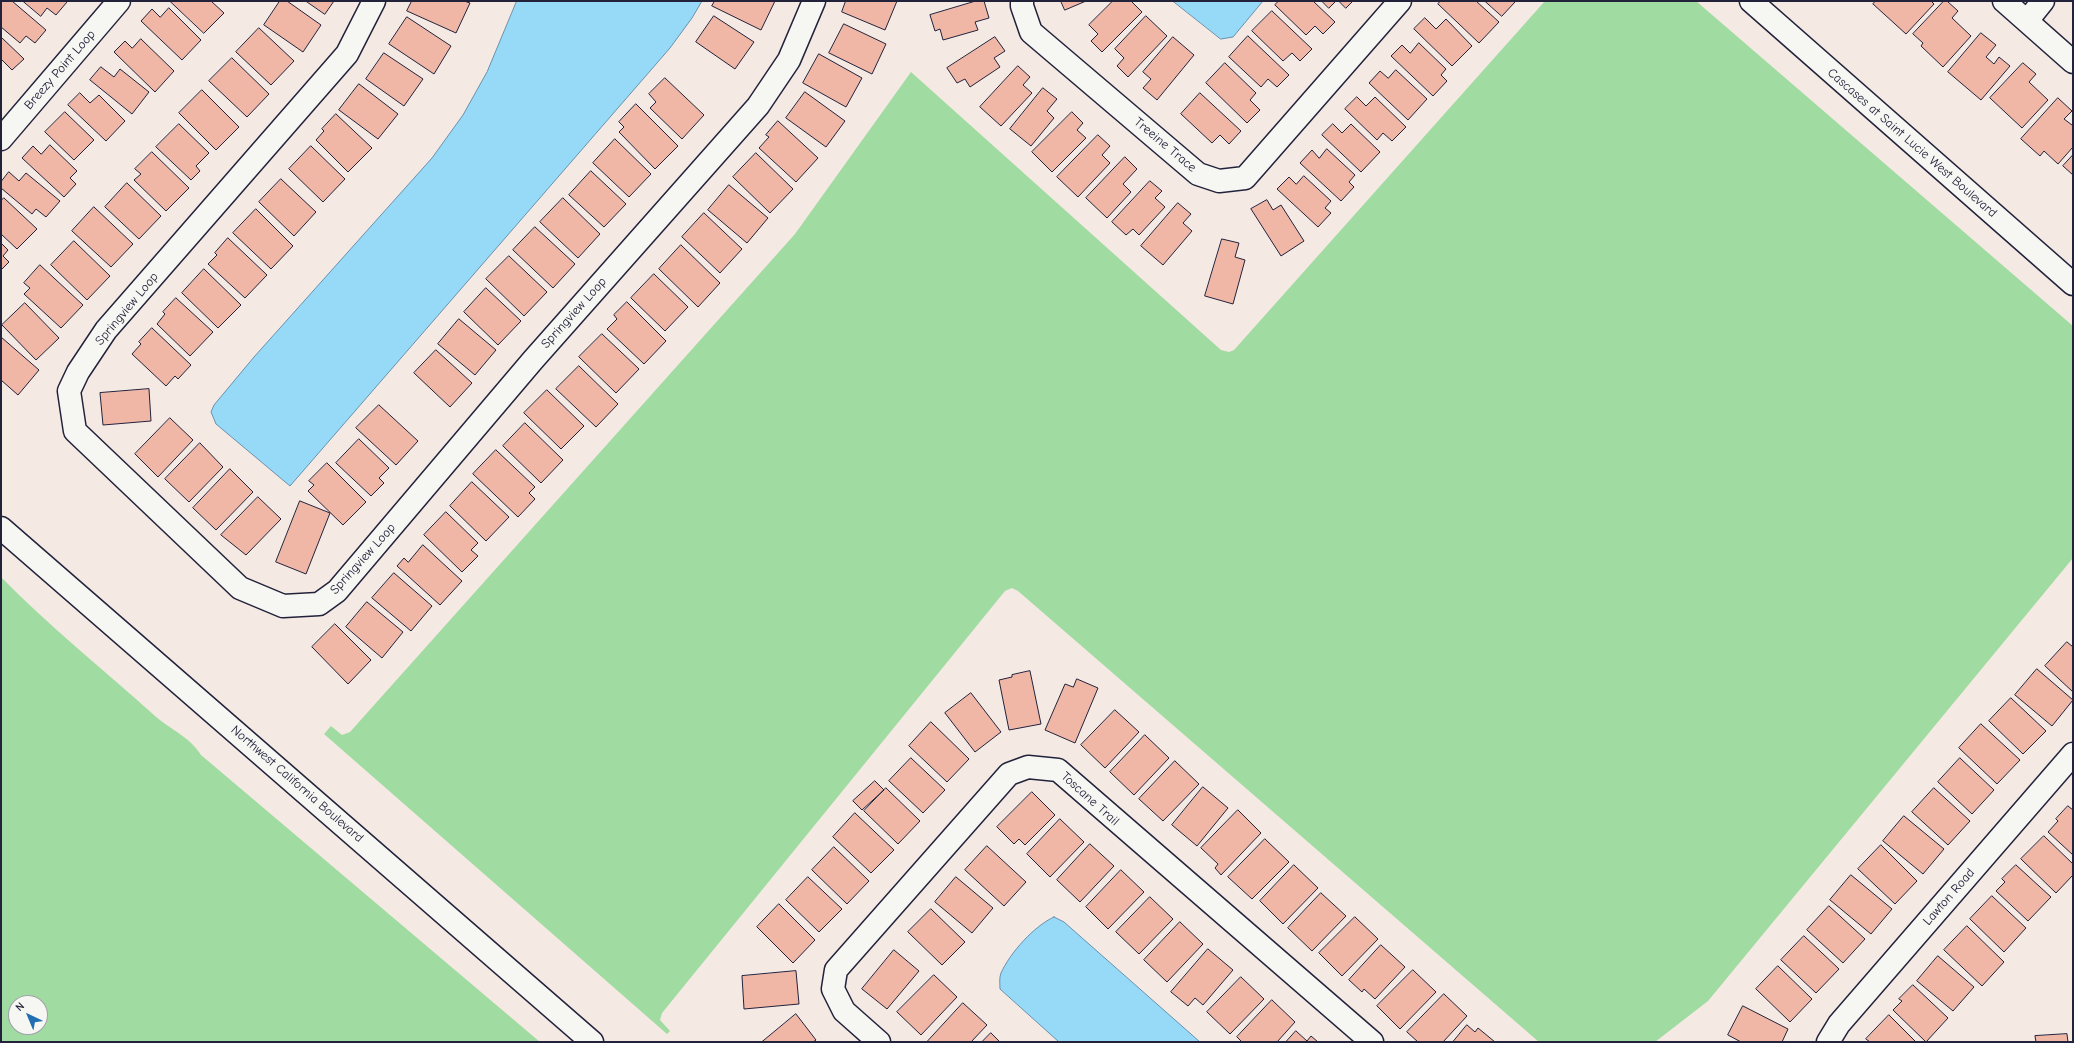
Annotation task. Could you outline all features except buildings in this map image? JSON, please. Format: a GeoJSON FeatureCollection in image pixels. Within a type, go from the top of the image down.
{"type":"FeatureCollection","features":[{"type":"Feature","properties":{"kind":"street","name":"Breezy Point Loop"},"geometry":{"type":"LineString","coordinates":[[1,139],[120,1]]}},
{"type":"Feature","properties":{"kind":"street","name":"Springview Loop"},"geometry":{"type":"LineString","coordinates":[[374,1],[347,54],[106,330],[78,372],[68,391],[75,431],[240,588],[283,606],[319,604],[337,591],[533,360],[758,106],[789,60],[814,1]]}},
{"type":"Feature","properties":{"kind":"street","name":"Treeine Trace"},"geometry":{"type":"LineString","coordinates":[[1022,1],[1022,6],[1031,32],[1198,174],[1219,181],[1245,178],[1400,1]]}},
{"type":"Feature","properties":{"kind":"street","name":"Cascases at Saint Lucie West Boulevard"},"geometry":{"type":"LineString","coordinates":[[1751,1],[2073,284]]}},
{"type":"Feature","properties":{"kind":"street"},"geometry":{"type":"LineString","coordinates":[[2004,1],[2073,62]]}},
{"type":"Feature","properties":{"kind":"street"},"geometry":{"type":"LineString","coordinates":[[2027,21],[2043,1]]}},
{"type":"Feature","properties":{"kind":"street","name":"Northwest California Boulevard"},"geometry":{"type":"LineString","coordinates":[[1,528],[592,1042]]}},
{"type":"Feature","properties":{"kind":"street","name":"Lawton Road"},"geometry":{"type":"LineString","coordinates":[[1828,1042],[1839,1024],[2073,754]]}},
{"type":"Feature","properties":{"kind":"street","name":"Toscane Trail"},"geometry":{"type":"LineString","coordinates":[[879,1042],[844,1011],[833,989],[836,970],[1009,774],[1028,767],[1058,770],[1372,1042]]}},
{"type":"Feature","properties":{"kind":"green space"},"geometry":{"type":"Polygon","coordinates":[[[1545,1],[1696,1],[2073,326],[2073,558],[1708,1001],[1655,1042],[1539,1042],[1018,591],[1012,588],[1005,591],[662,1013],[660,1020],[670,1031],[667,1034],[324,734],[331,726],[342,735],[350,732],[795,234],[911,72],[1221,350],[1229,352],[1234,350],[1545,1]]]}},
{"type":"Feature","properties":{"kind":"green space"},"geometry":{"type":"Polygon","coordinates":[[[1,577],[57,630],[155,716],[186,738],[201,755],[540,1042],[1,1042],[1,577]]]}},
{"type":"Feature","properties":{"kind":"water"},"geometry":{"type":"Polygon","coordinates":[[[517,1],[702,1],[692,18],[670,48],[290,486],[216,424],[211,412],[214,405],[254,357],[432,158],[463,115],[487,72],[517,1]]]}},
{"type":"Feature","properties":{"kind":"water"},"geometry":{"type":"Polygon","coordinates":[[[1173,1],[1263,1],[1233,37],[1221,39],[1173,1]]]}},
{"type":"Feature","properties":{"kind":"water"},"geometry":{"type":"Polygon","coordinates":[[[1054,917],[1064,922],[1200,1042],[1059,1042],[1000,989],[1000,975],[1016,949],[1031,933],[1046,921],[1054,917]]]}}]}
